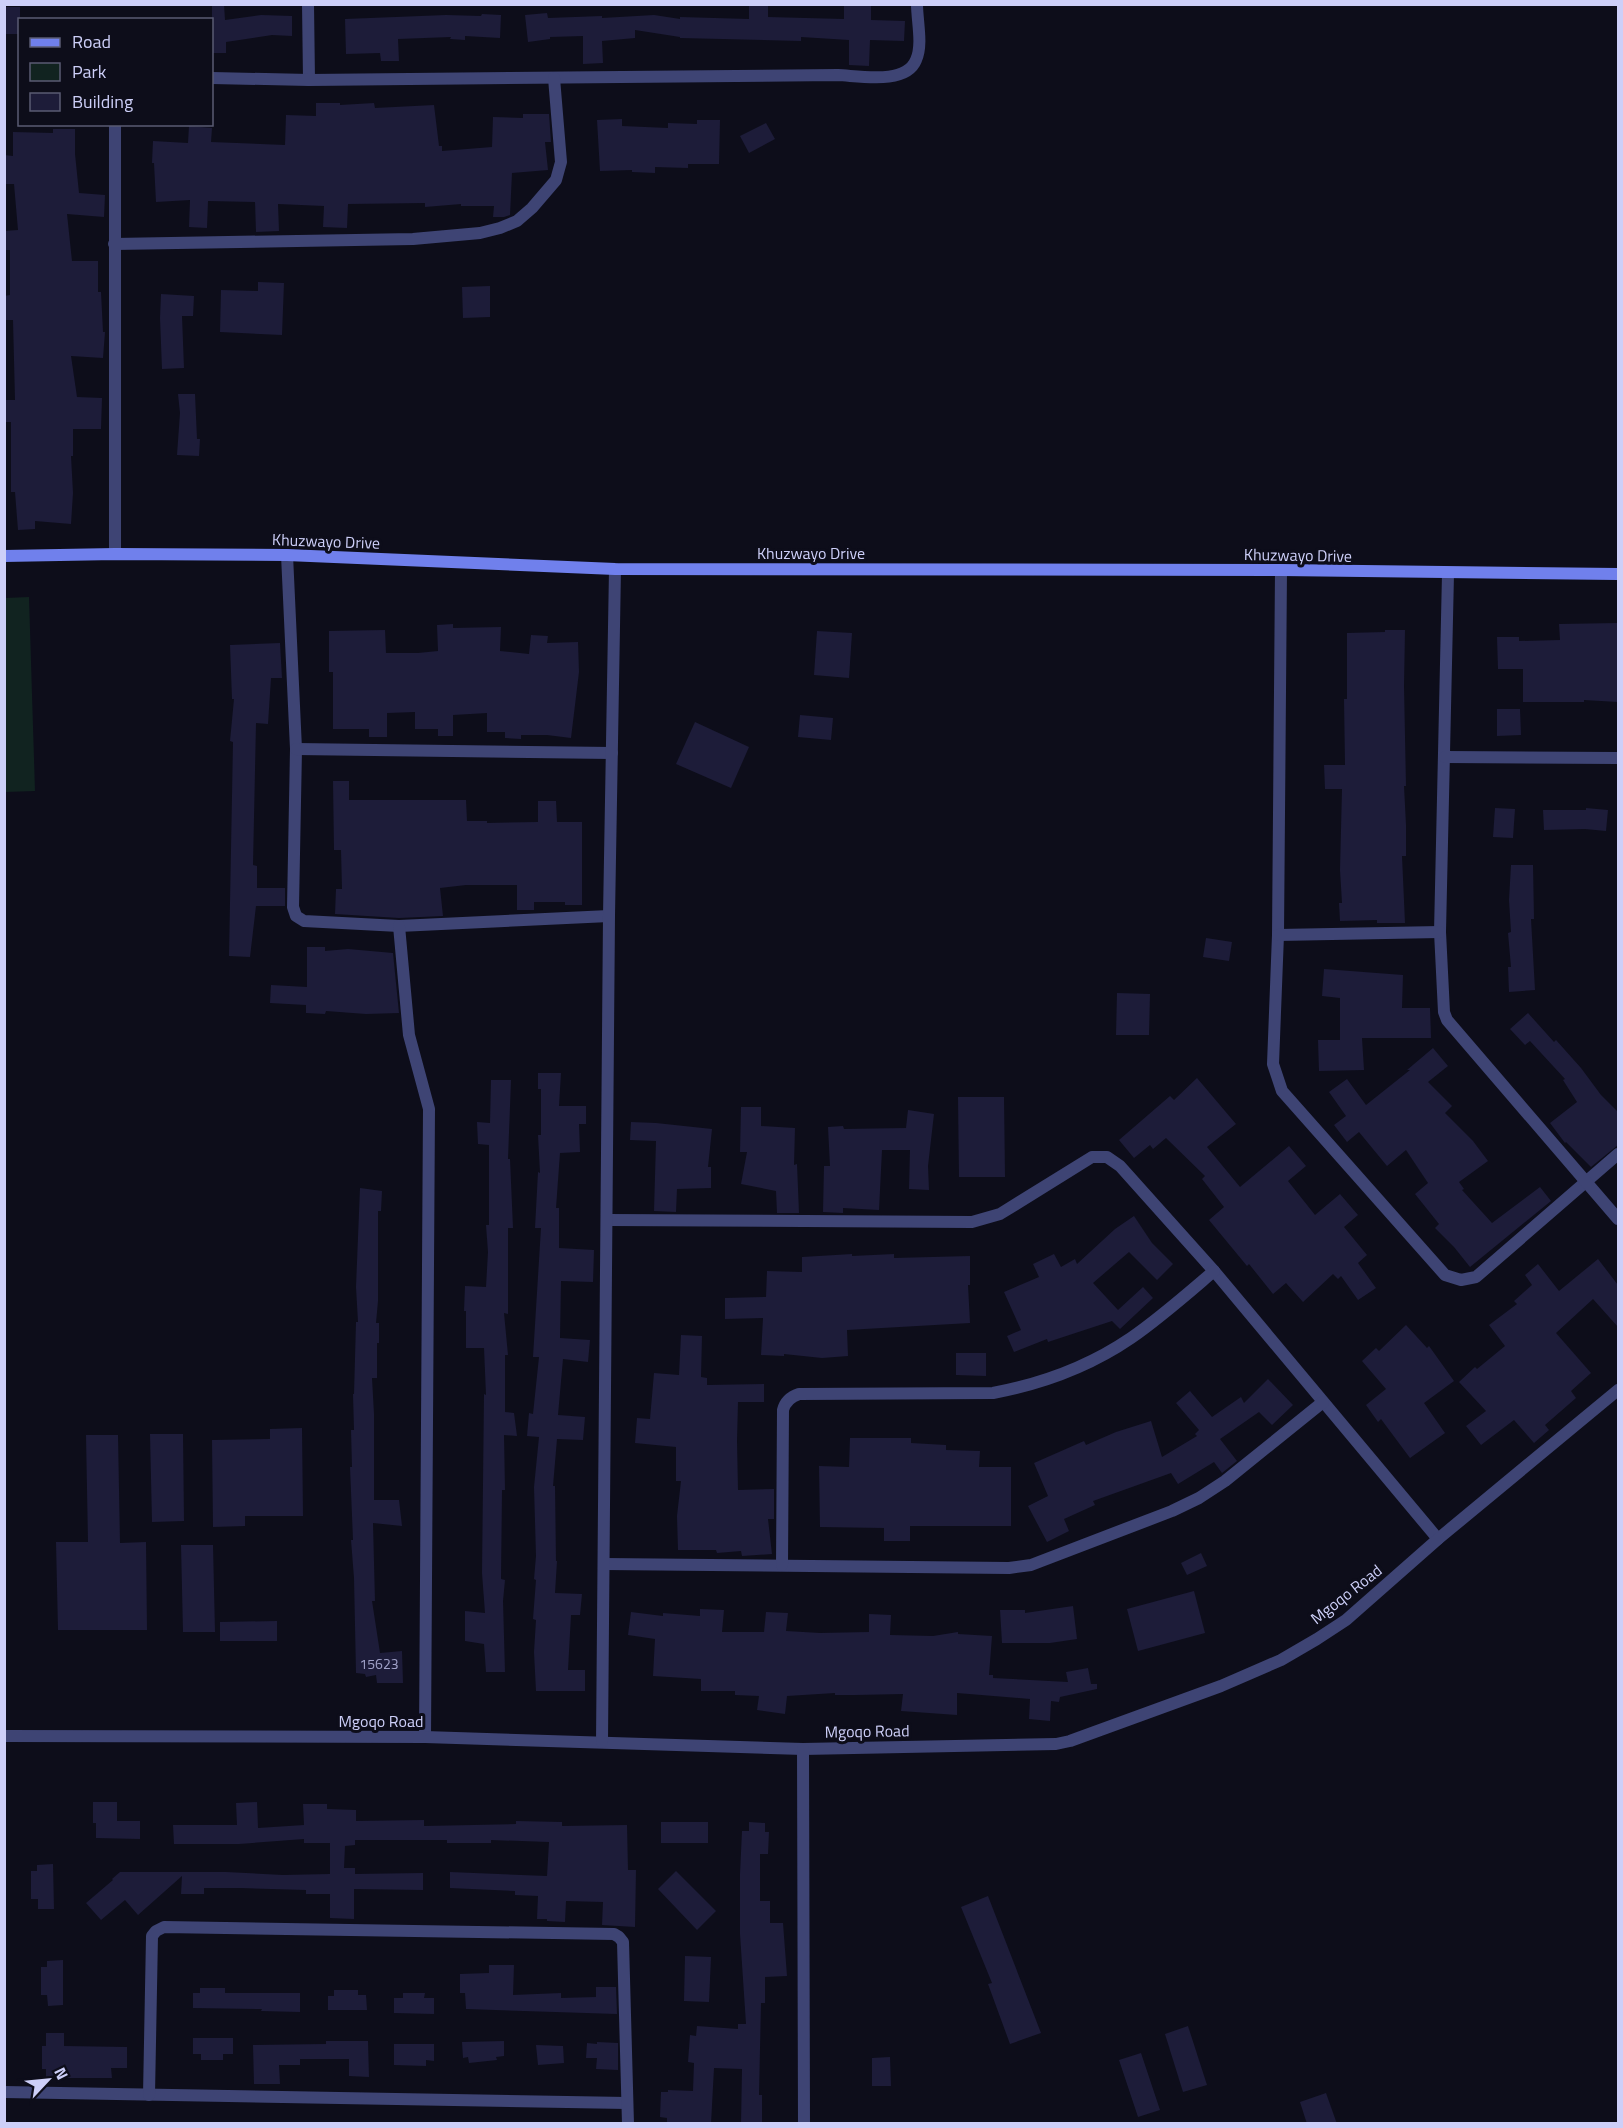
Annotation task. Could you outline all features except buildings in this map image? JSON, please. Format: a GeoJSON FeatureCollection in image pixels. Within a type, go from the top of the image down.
{"type":"FeatureCollection","features":[{"type":"Feature","properties":{"kind":"street"},"geometry":{"type":"LineString","coordinates":[[308,4],[309,81]]}},
{"type":"Feature","properties":{"kind":"street"},"geometry":{"type":"LineString","coordinates":[[213,78],[309,81],[838,75],[883,77],[910,71],[917,60],[919,48],[916,4]]}},
{"type":"Feature","properties":{"kind":"street"},"geometry":{"type":"LineString","coordinates":[[114,244],[413,239],[480,233],[500,228],[517,221],[556,180],[561,162],[554,78]]}},
{"type":"Feature","properties":{"kind":"street"},"geometry":{"type":"LineString","coordinates":[[115,126],[115,554]]}},
{"type":"Feature","properties":{"kind":"street"},"geometry":{"type":"LineString","coordinates":[[287,555],[296,749],[294,913],[304,921],[399,926],[609,916]]}},
{"type":"Feature","properties":{"kind":"street","name":"Khuzwayo Drive"},"geometry":{"type":"LineString","coordinates":[[4,556],[287,555],[615,569],[1281,570],[1448,574],[1618,574]]}},
{"type":"Feature","properties":{"kind":"street"},"geometry":{"type":"LineString","coordinates":[[602,1742],[609,916],[615,569]]}},
{"type":"Feature","properties":{"kind":"street"},"geometry":{"type":"LineString","coordinates":[[1281,570],[1278,934],[1273,1064],[1282,1091],[1445,1275],[1461,1280],[1476,1277],[1618,1154]]}},
{"type":"Feature","properties":{"kind":"street"},"geometry":{"type":"LineString","coordinates":[[1448,574],[1440,932],[1444,1012],[1447,1020],[1618,1219]]}},
{"type":"Feature","properties":{"kind":"street"},"geometry":{"type":"LineString","coordinates":[[296,749],[612,753]]}},
{"type":"Feature","properties":{"kind":"street"},"geometry":{"type":"LineString","coordinates":[[1444,757],[1618,758]]}},
{"type":"Feature","properties":{"kind":"street"},"geometry":{"type":"LineString","coordinates":[[399,926],[409,1035],[429,1109],[425,1737]]}},
{"type":"Feature","properties":{"kind":"street"},"geometry":{"type":"LineString","coordinates":[[1278,934],[1440,932]]}},
{"type":"Feature","properties":{"kind":"street"},"geometry":{"type":"LineString","coordinates":[[608,1220],[972,1222],[1000,1214],[1092,1157],[1107,1157],[1120,1166],[1214,1271],[1438,1539]]}},
{"type":"Feature","properties":{"kind":"street"},"geometry":{"type":"LineString","coordinates":[[782,1565],[783,1410],[785,1404],[794,1395],[993,1393],[1017,1389],[1091,1361],[1129,1339],[1214,1271]]}},
{"type":"Feature","properties":{"kind":"street","name":"Mgoqo Road"},"geometry":{"type":"LineString","coordinates":[[4,1736],[425,1737],[803,1749],[1056,1744],[1082,1738],[1221,1686],[1281,1660],[1346,1620],[1438,1539],[1618,1390]]}},
{"type":"Feature","properties":{"kind":"street"},"geometry":{"type":"LineString","coordinates":[[604,1564],[1009,1568],[1031,1565],[1172,1511],[1199,1498],[1225,1481],[1323,1402]]}},
{"type":"Feature","properties":{"kind":"street"},"geometry":{"type":"LineString","coordinates":[[803,1749],[804,2124]]}},
{"type":"Feature","properties":{"kind":"street"},"geometry":{"type":"LineString","coordinates":[[149,2094],[152,1936],[156,1931],[164,1928],[614,1934],[620,1936],[623,1942],[628,2124]]}},
{"type":"Feature","properties":{"kind":"street"},"geometry":{"type":"LineString","coordinates":[[4,2092],[627,2103]]}},
{"type":"Feature","properties":{"kind":"green space"},"geometry":{"type":"Polygon","coordinates":[[[29,597],[35,791],[5,792],[5,598],[29,597]]]}}]}
